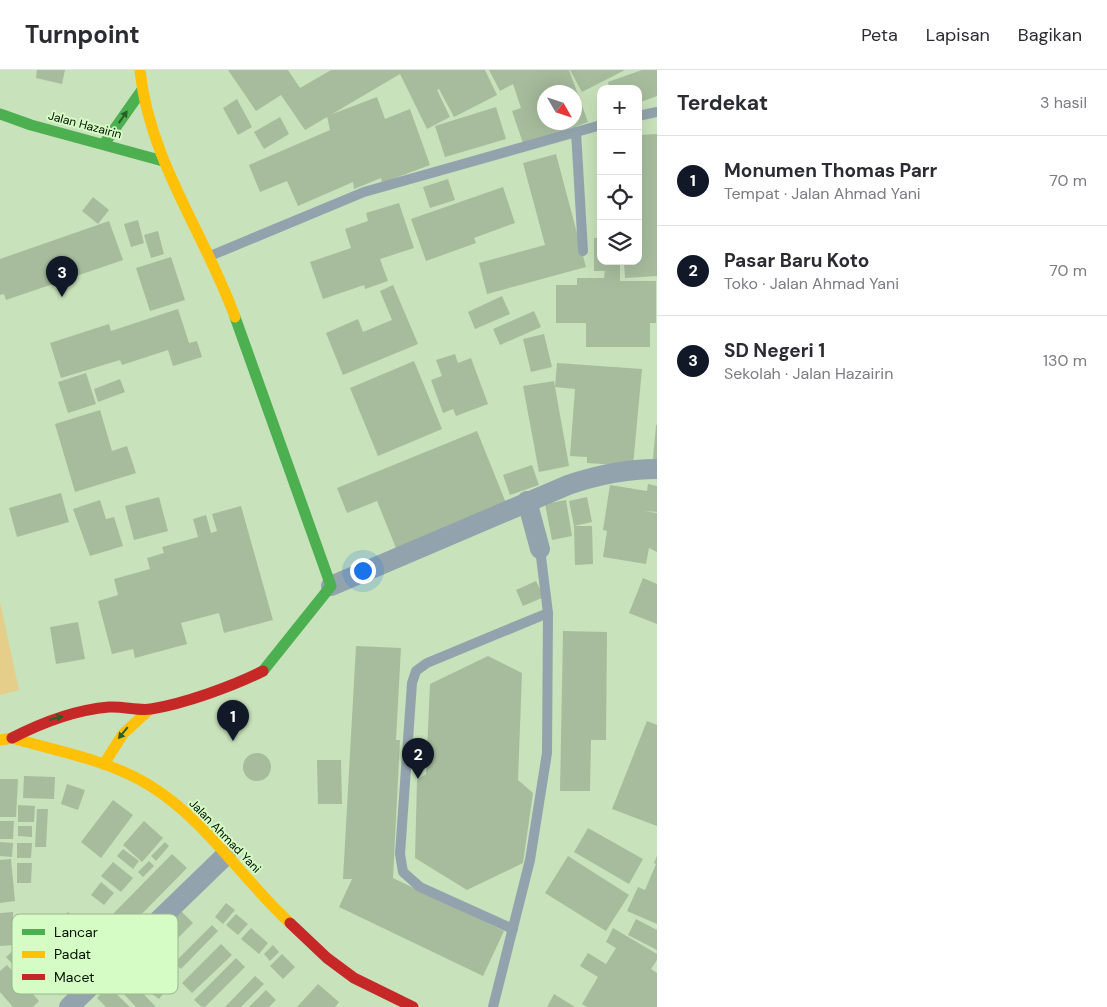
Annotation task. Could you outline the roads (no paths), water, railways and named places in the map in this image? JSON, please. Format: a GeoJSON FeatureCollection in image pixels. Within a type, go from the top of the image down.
{"type":"FeatureCollection","features":[{"type":"Feature","properties":{"kind":"main road"},"geometry":{"type":"LineString","coordinates":[[6,739],[45,721],[78,712],[110,707],[150,709],[242,682],[263,671],[290,640],[331,586],[224,288],[186,214],[163,161],[142,90],[140,70]]}},
{"type":"Feature","properties":{"kind":"main road"},"geometry":{"type":"LineString","coordinates":[[104,144],[142,90]]}},
{"type":"Feature","properties":{"kind":"main road","name":"Jalan Hazairin"},"geometry":{"type":"LineString","coordinates":[[0,114],[31,125],[163,161]]}},
{"type":"Feature","properties":{"kind":"main road"},"geometry":{"type":"LineString","coordinates":[[104,764],[122,733],[150,709]]}},
{"type":"Feature","properties":{"kind":"main road","name":"Jalan Ahmad Yani"},"geometry":{"type":"LineString","coordinates":[[6,739],[104,764],[148,784],[182,809],[282,916],[327,958],[379,997],[412,1007]]}},
{"type":"Feature","properties":{"kind":"street"},"geometry":{"type":"LineString","coordinates":[[331,586],[527,501],[593,476],[632,469],[657,469]]}},
{"type":"Feature","properties":{"kind":"street"},"geometry":{"type":"LineString","coordinates":[[527,501],[540,549]]}},
{"type":"Feature","properties":{"kind":"street"},"geometry":{"type":"LineString","coordinates":[[165,914],[226,855]]}},
{"type":"Feature","properties":{"kind":"street"},"geometry":{"type":"LineString","coordinates":[[70,1007],[83,994]]}},
{"type":"Feature","properties":{"kind":"lane"},"geometry":{"type":"LineString","coordinates":[[642,115],[657,112]]}},
{"type":"Feature","properties":{"kind":"lane"},"geometry":{"type":"LineString","coordinates":[[209,257],[364,192],[597,126]]}},
{"type":"Feature","properties":{"kind":"lane"},"geometry":{"type":"LineString","coordinates":[[576,132],[583,251]]}},
{"type":"Feature","properties":{"kind":"lane"},"geometry":{"type":"LineString","coordinates":[[493,1007],[530,860],[547,753],[548,613],[540,549]]}},
{"type":"Feature","properties":{"kind":"lane"},"geometry":{"type":"LineString","coordinates":[[513,929],[420,887],[403,872],[400,854],[412,683],[416,670],[427,663],[548,613]]}},
{"type":"Feature","properties":{"kind":"place","name":"SD Negeri 1"},"geometry":{"type":"Point","coordinates":[62,297]}},
{"type":"Feature","properties":{"kind":"place","name":"Monumen Thomas Parr"},"geometry":{"type":"Point","coordinates":[233,741]}},
{"type":"Feature","properties":{"kind":"place","name":"Pasar Baru Koto"},"geometry":{"type":"Point","coordinates":[418,779]}}]}
